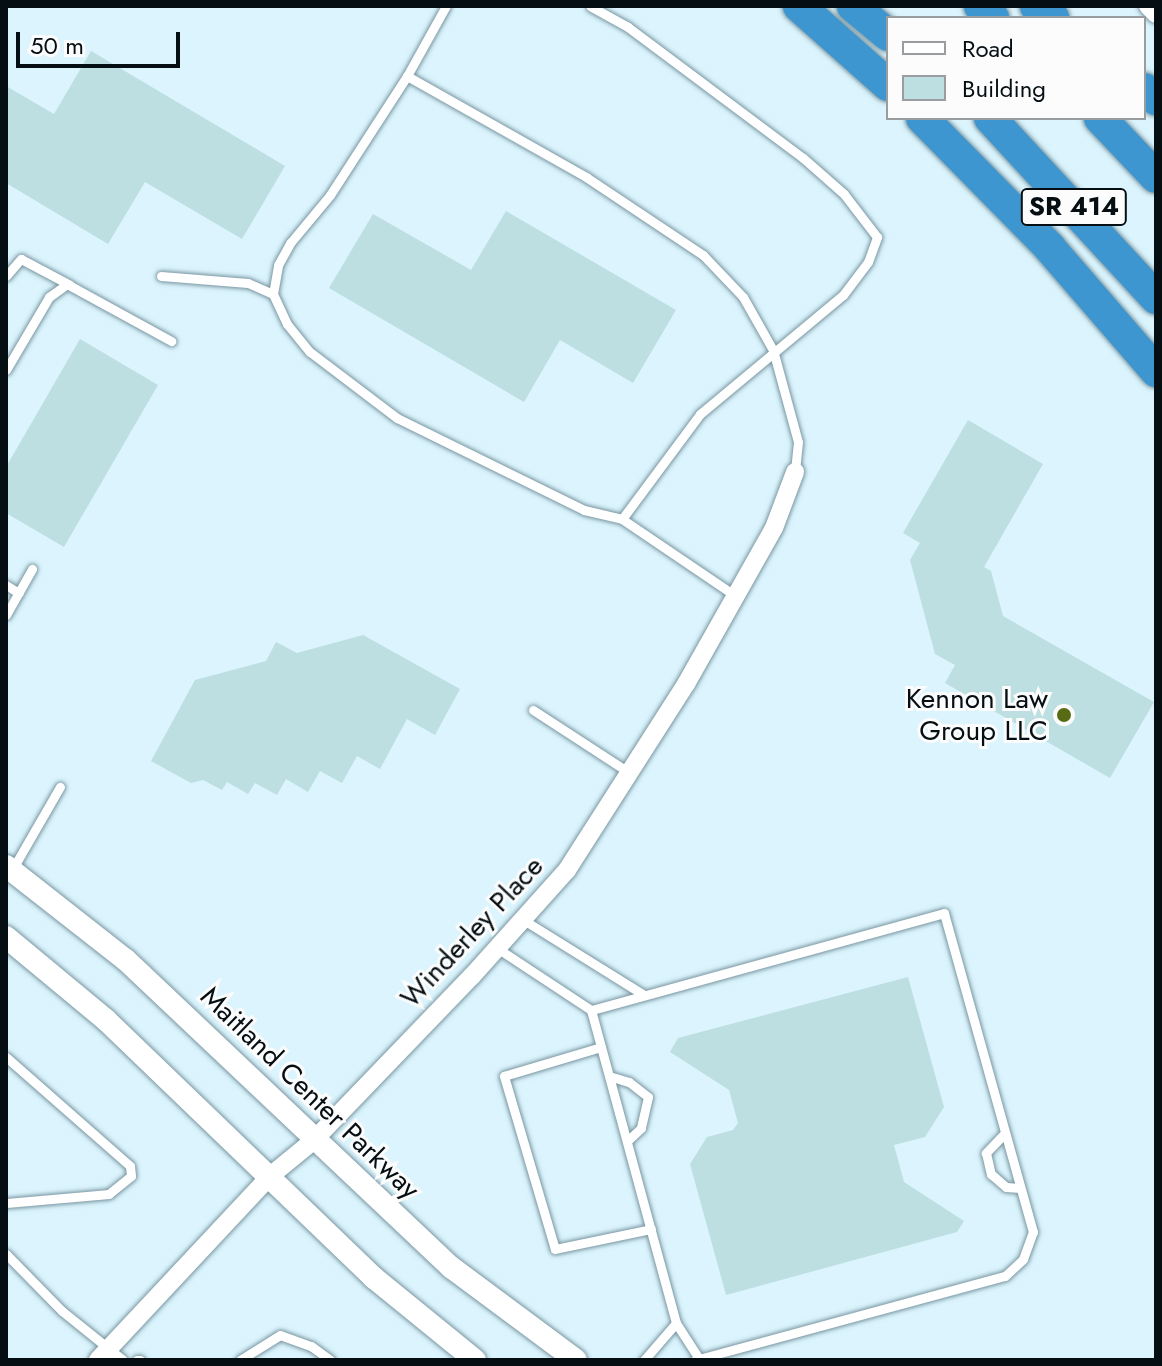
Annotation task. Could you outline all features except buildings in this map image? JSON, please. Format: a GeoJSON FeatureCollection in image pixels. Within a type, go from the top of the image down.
{"type":"FeatureCollection","features":[{"type":"Feature","properties":{"kind":"highway"},"geometry":{"type":"LineString","coordinates":[[799,6],[886,83]]}},
{"type":"Feature","properties":{"kind":"highway"},"geometry":{"type":"LineString","coordinates":[[853,6],[886,33]]}},
{"type":"Feature","properties":{"kind":"highway"},"geometry":{"type":"LineString","coordinates":[[924,120],[1049,247],[1156,371]]}},
{"type":"Feature","properties":{"kind":"highway","name":"SR 414"},"geometry":{"type":"LineString","coordinates":[[992,120],[1156,298]]}},
{"type":"Feature","properties":{"kind":"highway","name":"SR 414"},"geometry":{"type":"LineString","coordinates":[[1102,120],[1156,177]]}},
{"type":"Feature","properties":{"kind":"street"},"geometry":{"type":"LineString","coordinates":[[1148,6],[1156,14]]}},
{"type":"Feature","properties":{"kind":"street","name":"Winderley Place"},"geometry":{"type":"LineString","coordinates":[[103,1353],[269,1177],[314,1140],[567,870],[632,775],[737,597],[774,528],[795,472]]}},
{"type":"Feature","properties":{"kind":"street","name":"Maitland Center Parkway"},"geometry":{"type":"LineString","coordinates":[[8,872],[126,960],[452,1268],[576,1360]]}},
{"type":"Feature","properties":{"kind":"street"},"geometry":{"type":"LineString","coordinates":[[6,937],[106,1020],[374,1278],[475,1360]]}},
{"type":"Feature","properties":{"kind":"lane"},"geometry":{"type":"LineString","coordinates":[[446,6],[407,76],[330,195],[291,242],[278,265],[273,294],[287,324],[310,352],[397,418],[584,510],[622,519],[737,597]]}},
{"type":"Feature","properties":{"kind":"lane"},"geometry":{"type":"LineString","coordinates":[[590,6],[628,27],[803,158],[844,194],[877,237],[868,262],[843,295],[773,350],[700,414],[622,519]]}},
{"type":"Feature","properties":{"kind":"lane"},"geometry":{"type":"LineString","coordinates":[[407,76],[586,177],[703,255],[743,297],[773,350],[798,442],[795,472]]}},
{"type":"Feature","properties":{"kind":"lane"},"geometry":{"type":"LineString","coordinates":[[6,276],[21,259],[171,341]]}},
{"type":"Feature","properties":{"kind":"lane"},"geometry":{"type":"LineString","coordinates":[[161,276],[248,283],[273,294]]}},
{"type":"Feature","properties":{"kind":"lane"},"geometry":{"type":"LineString","coordinates":[[6,370],[49,297],[57,287],[71,285]]}},
{"type":"Feature","properties":{"kind":"lane"},"geometry":{"type":"LineString","coordinates":[[6,615],[32,569]]}},
{"type":"Feature","properties":{"kind":"lane"},"geometry":{"type":"LineString","coordinates":[[6,585],[19,593]]}},
{"type":"Feature","properties":{"kind":"lane"},"geometry":{"type":"LineString","coordinates":[[533,710],[632,775]]}},
{"type":"Feature","properties":{"kind":"lane"},"geometry":{"type":"LineString","coordinates":[[8,872],[60,787]]}},
{"type":"Feature","properties":{"kind":"lane"},"geometry":{"type":"LineString","coordinates":[[497,948],[591,1010],[676,1323],[697,1359],[1005,1276],[1023,1259],[1033,1232],[944,913],[591,1010]]}},
{"type":"Feature","properties":{"kind":"lane"},"geometry":{"type":"LineString","coordinates":[[522,919],[644,995]]}},
{"type":"Feature","properties":{"kind":"lane"},"geometry":{"type":"LineString","coordinates":[[601,1047],[504,1076],[555,1249],[651,1229]]}},
{"type":"Feature","properties":{"kind":"lane"},"geometry":{"type":"LineString","coordinates":[[6,1057],[130,1166],[131,1176],[109,1194],[6,1203]]}},
{"type":"Feature","properties":{"kind":"lane"},"geometry":{"type":"LineString","coordinates":[[609,1076],[629,1082],[648,1097],[641,1128],[627,1141]]}},
{"type":"Feature","properties":{"kind":"lane"},"geometry":{"type":"LineString","coordinates":[[1005,1133],[986,1153],[991,1174],[1006,1187],[1020,1188]]}},
{"type":"Feature","properties":{"kind":"lane"},"geometry":{"type":"LineString","coordinates":[[6,1254],[103,1353],[123,1360]]}},
{"type":"Feature","properties":{"kind":"lane"},"geometry":{"type":"LineString","coordinates":[[644,1360],[676,1323]]}},
{"type":"Feature","properties":{"kind":"lane"},"geometry":{"type":"LineString","coordinates":[[240,1360],[280,1335],[311,1346],[330,1360]]}},
{"type":"Feature","properties":{"kind":"place","name":"Kennon Law Group LLC"},"geometry":{"type":"Point","coordinates":[1064,715]}}]}
